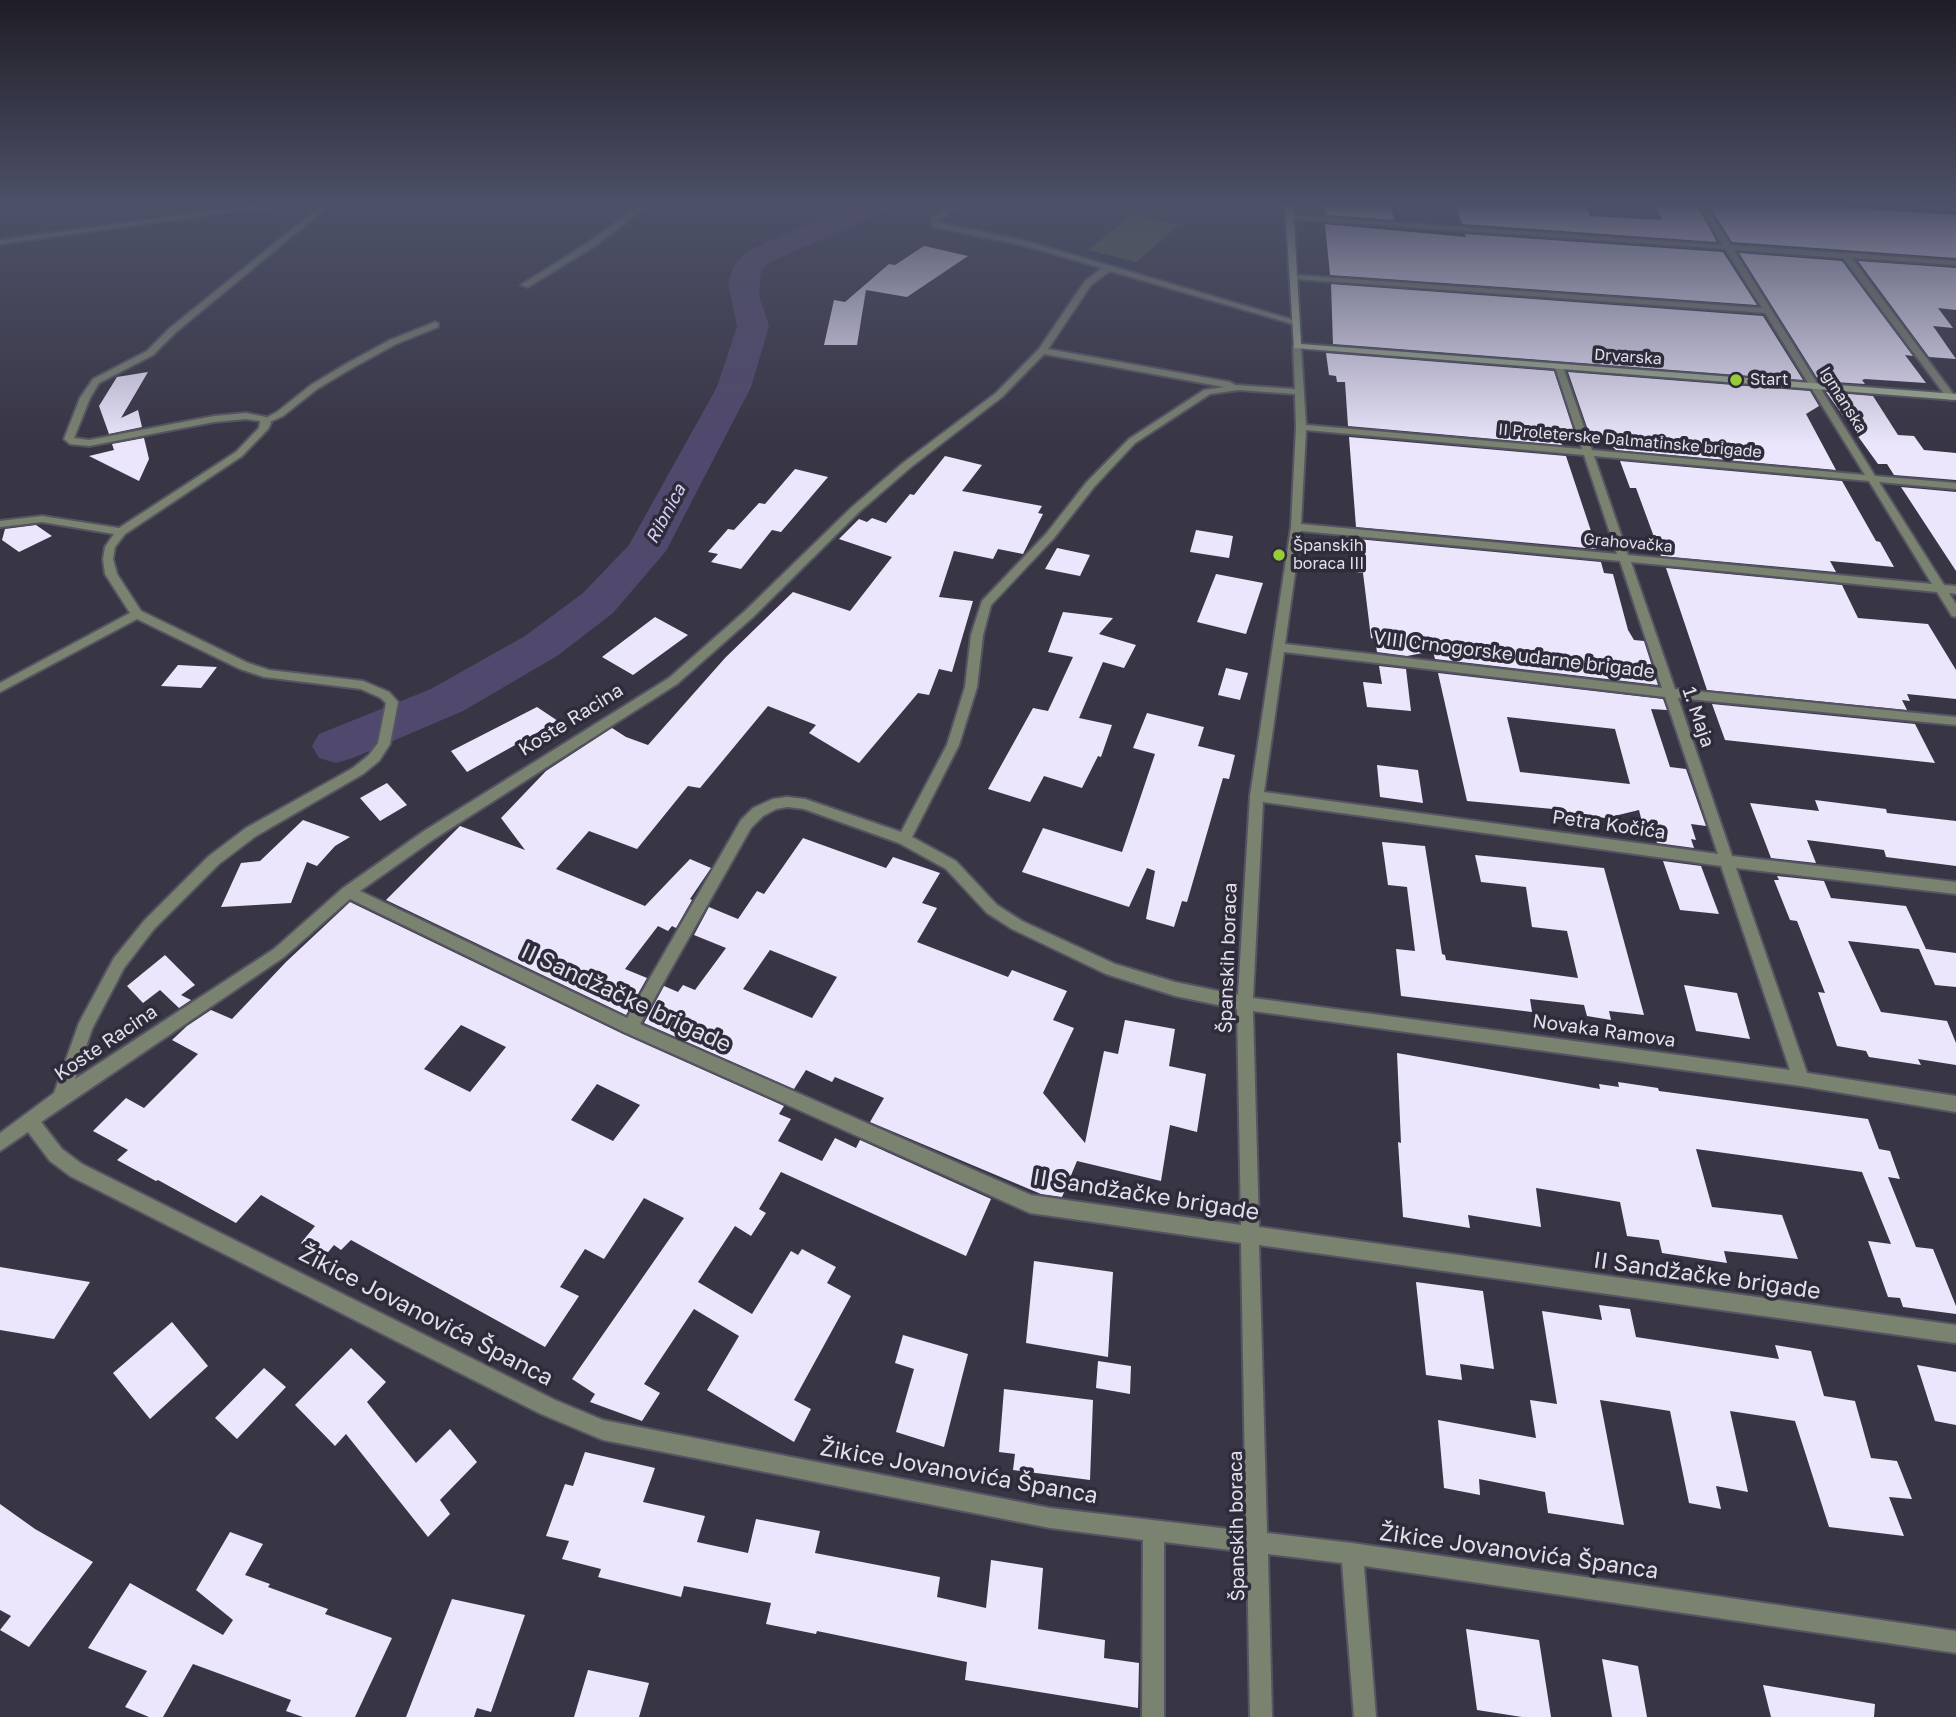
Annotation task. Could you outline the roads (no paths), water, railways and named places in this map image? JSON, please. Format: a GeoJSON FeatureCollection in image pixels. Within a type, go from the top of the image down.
{"type":"FeatureCollection","features":[{"type":"Feature","properties":{"kind":"main road","name":"Španskih boraca"},"geometry":{"type":"LineString","coordinates":[[1295,284],[1297,346]]}},
{"type":"Feature","properties":{"kind":"main road","name":"Drvarska"},"geometry":{"type":"LineString","coordinates":[[1297,346],[1954,397]]}},
{"type":"Feature","properties":{"kind":"street"},"geometry":{"type":"LineString","coordinates":[[229,284],[150,353],[96,381],[85,398],[69,439],[80,444],[89,443],[214,419],[256,416],[265,421]]}},
{"type":"Feature","properties":{"kind":"street","name":"Koste Racina"},"geometry":{"type":"LineString","coordinates":[[0,1143],[60,1098],[279,953],[348,892],[429,835],[674,681],[740,622],[855,510],[907,465],[999,395],[1042,351],[1087,284]]}},
{"type":"Feature","properties":{"kind":"street"},"geometry":{"type":"LineString","coordinates":[[1163,284],[1296,323]]}},
{"type":"Feature","properties":{"kind":"street"},"geometry":{"type":"LineString","coordinates":[[1405,284],[1769,311]]}},
{"type":"Feature","properties":{"kind":"street","name":"Igmanska"},"geometry":{"type":"LineString","coordinates":[[1752,284],[1956,613]]}},
{"type":"Feature","properties":{"kind":"street"},"geometry":{"type":"LineString","coordinates":[[1868,284],[1954,397]]}},
{"type":"Feature","properties":{"kind":"street"},"geometry":{"type":"LineString","coordinates":[[265,421],[280,414],[314,387],[349,366],[393,342],[435,325]]}},
{"type":"Feature","properties":{"kind":"street","name":"Španskih boraca"},"geometry":{"type":"LineString","coordinates":[[1261,1717],[1245,1004],[1257,796],[1296,527],[1301,427],[1297,346]]}},
{"type":"Feature","properties":{"kind":"street"},"geometry":{"type":"LineString","coordinates":[[1042,351],[1238,387],[1298,392]]}},
{"type":"Feature","properties":{"kind":"street","name":"1. Maja"},"geometry":{"type":"LineString","coordinates":[[1559,367],[1801,1079]]}},
{"type":"Feature","properties":{"kind":"street"},"geometry":{"type":"LineString","coordinates":[[904,839],[953,745],[971,687],[977,635],[986,604],[1050,536],[1090,485],[1132,441],[1207,392],[1238,387]]}},
{"type":"Feature","properties":{"kind":"street"},"geometry":{"type":"LineString","coordinates":[[60,1098],[85,1028],[119,963],[149,925],[214,860],[251,832],[358,771],[374,758],[384,744],[392,702],[384,695],[363,685],[268,674],[244,666],[137,614],[111,574],[108,559],[110,547],[121,532],[240,454],[264,429],[265,421]]}},
{"type":"Feature","properties":{"kind":"street","name":"II Proleterske Dalmatinske brigade"},"geometry":{"type":"LineString","coordinates":[[1301,427],[1956,486]]}},
{"type":"Feature","properties":{"kind":"street"},"geometry":{"type":"LineString","coordinates":[[0,524],[42,519],[121,532]]}},
{"type":"Feature","properties":{"kind":"street","name":"Grahovačka"},"geometry":{"type":"LineString","coordinates":[[1296,527],[1956,590]]}},
{"type":"Feature","properties":{"kind":"street"},"geometry":{"type":"LineString","coordinates":[[0,688],[137,614]]}},
{"type":"Feature","properties":{"kind":"street","name":"VIII Crnogorske udarne brigade"},"geometry":{"type":"LineString","coordinates":[[1277,647],[1670,693],[1956,721]]}},
{"type":"Feature","properties":{"kind":"street","name":"Petra Kočića"},"geometry":{"type":"LineString","coordinates":[[1257,796],[1727,861],[1956,888]]}},
{"type":"Feature","properties":{"kind":"street","name":"Novaka Ramova"},"geometry":{"type":"LineString","coordinates":[[631,1027],[737,840],[758,812],[773,804],[787,802],[806,804],[866,823],[904,839],[951,865],[992,909],[1040,938],[1146,981],[1202,996],[1801,1079],[1956,1104]]}},
{"type":"Feature","properties":{"kind":"street","name":"II Sandžačke brigade"},"geometry":{"type":"LineString","coordinates":[[348,892],[631,1027],[1030,1204],[1956,1334]]}},
{"type":"Feature","properties":{"kind":"street","name":"Žikice Jovanovića Španca"},"geometry":{"type":"LineString","coordinates":[[30,1122],[56,1154],[76,1170],[548,1407],[603,1430],[1050,1518],[1352,1554],[1956,1642]]}},
{"type":"Feature","properties":{"kind":"street"},"geometry":{"type":"LineString","coordinates":[[1153,1717],[1154,1531]]}},
{"type":"Feature","properties":{"kind":"street"},"geometry":{"type":"LineString","coordinates":[[1352,1554],[1365,1717]]}},
{"type":"Feature","properties":{"kind":"waterway","name":"Ribnica"},"geometry":{"type":"LineString","coordinates":[[336,746],[447,700],[541,646],[598,603],[646,551],[734,387],[753,326],[743,284]]}},
{"type":"Feature","properties":{"kind":"place","name":"Start"},"geometry":{"type":"Point","coordinates":[1736,380]}},
{"type":"Feature","properties":{"kind":"place","name":"Španskih boraca III"},"geometry":{"type":"Point","coordinates":[1279,555]}}]}
